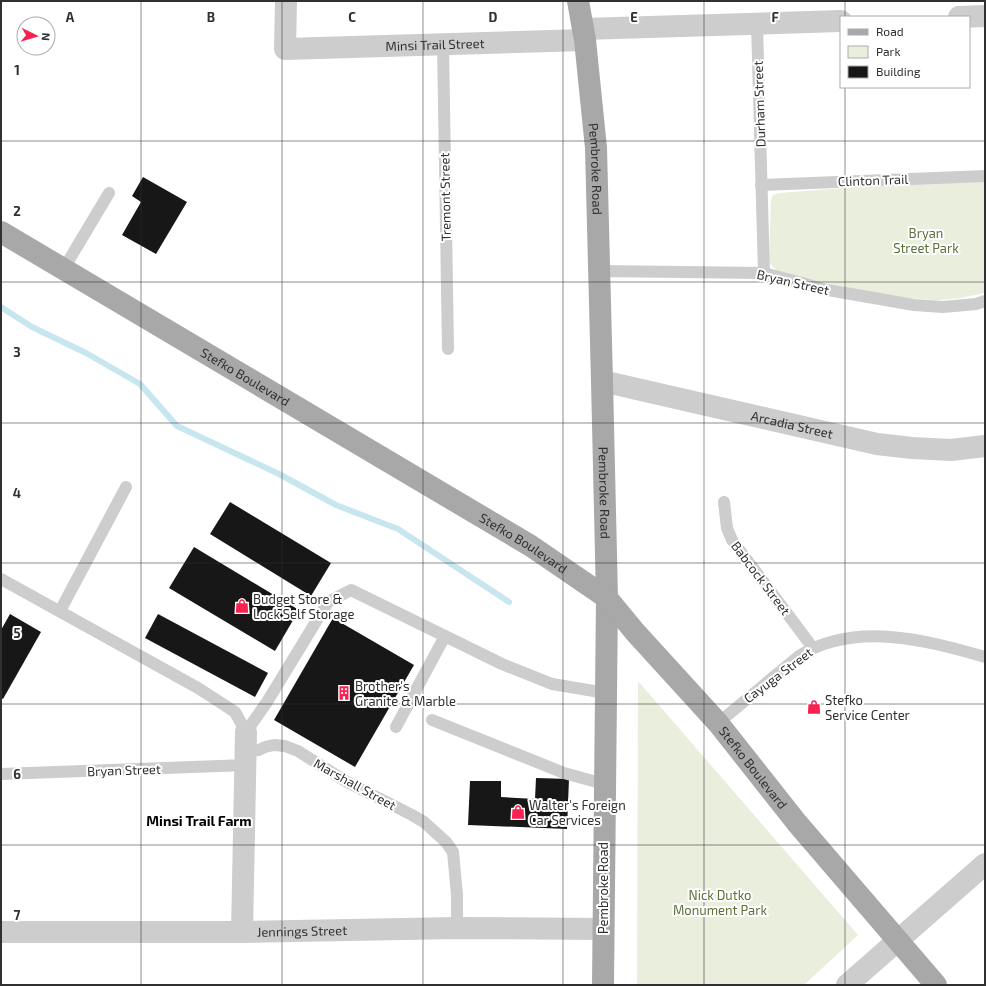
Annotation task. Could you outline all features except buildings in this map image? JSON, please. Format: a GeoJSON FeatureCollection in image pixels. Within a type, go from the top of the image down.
{"type":"FeatureCollection","features":[{"type":"Feature","properties":{"kind":"main road","name":"Pembroke Road"},"geometry":{"type":"LineString","coordinates":[[578,1],[584,34],[596,148],[602,381],[607,598],[603,985]]}},
{"type":"Feature","properties":{"kind":"main road","name":"Stefko Boulevard"},"geometry":{"type":"LineString","coordinates":[[1,232],[531,546],[607,598],[635,632],[718,723],[797,823],[936,985]]}},
{"type":"Feature","properties":{"kind":"street","name":"Minsi Trail Street"},"geometry":{"type":"LineString","coordinates":[[286,1],[285,49],[443,44],[584,34],[757,24],[840,21]]}},
{"type":"Feature","properties":{"kind":"street"},"geometry":{"type":"LineString","coordinates":[[970,17],[985,16]]}},
{"type":"Feature","properties":{"kind":"street","name":"Arcadia Street"},"geometry":{"type":"LineString","coordinates":[[602,381],[877,444],[951,450],[985,446]]}},
{"type":"Feature","properties":{"kind":"street"},"geometry":{"type":"LineString","coordinates":[[242,932],[246,750]]}},
{"type":"Feature","properties":{"kind":"street"},"geometry":{"type":"LineString","coordinates":[[847,985],[985,864]]}},
{"type":"Feature","properties":{"kind":"street","name":"Jennings Street"},"geometry":{"type":"LineString","coordinates":[[1,932],[242,932],[456,928],[603,929]]}},
{"type":"Feature","properties":{"kind":"lane","name":"Durham Street"},"geometry":{"type":"LineString","coordinates":[[757,24],[764,272]]}},
{"type":"Feature","properties":{"kind":"lane","name":"Tremont Street"},"geometry":{"type":"LineString","coordinates":[[443,44],[448,349]]}},
{"type":"Feature","properties":{"kind":"lane","name":"Clinton Trail"},"geometry":{"type":"LineString","coordinates":[[761,185],[985,176]]}},
{"type":"Feature","properties":{"kind":"lane"},"geometry":{"type":"LineString","coordinates":[[63,270],[109,193]]}},
{"type":"Feature","properties":{"kind":"lane","name":"Bryan Street"},"geometry":{"type":"LineString","coordinates":[[599,271],[764,272],[828,290],[914,305],[943,307],[976,304],[985,301]]}},
{"type":"Feature","properties":{"kind":"lane"},"geometry":{"type":"LineString","coordinates":[[60,611],[126,487]]}},
{"type":"Feature","properties":{"kind":"lane","name":"Babcock Street"},"geometry":{"type":"LineString","coordinates":[[724,502],[727,528],[732,540],[813,648]]}},
{"type":"Feature","properties":{"kind":"lane"},"geometry":{"type":"LineString","coordinates":[[1,579],[198,688],[235,712],[246,750]]}},
{"type":"Feature","properties":{"kind":"lane"},"geometry":{"type":"LineString","coordinates":[[246,750],[267,702],[328,602],[351,590],[502,664],[552,684],[606,693]]}},
{"type":"Feature","properties":{"kind":"lane"},"geometry":{"type":"LineString","coordinates":[[396,727],[445,636]]}},
{"type":"Feature","properties":{"kind":"lane","name":"Cayuga Street"},"geometry":{"type":"LineString","coordinates":[[718,723],[799,656],[828,642],[860,637],[892,638],[940,645],[985,656]]}},
{"type":"Feature","properties":{"kind":"lane"},"geometry":{"type":"LineString","coordinates":[[432,720],[564,773],[604,784]]}},
{"type":"Feature","properties":{"kind":"lane","name":"Marshall Street"},"geometry":{"type":"LineString","coordinates":[[246,750],[259,750],[274,745],[285,746],[298,751],[347,782],[424,822],[446,842],[453,852],[457,895],[456,928]]}},
{"type":"Feature","properties":{"kind":"lane","name":"Bryan Street"},"geometry":{"type":"LineString","coordinates":[[1,774],[246,750]]}},
{"type":"Feature","properties":{"kind":"green space","name":"Bryan Street Park"},"geometry":{"type":"Polygon","coordinates":[[[932,181],[985,181],[985,293],[943,300],[896,296],[869,292],[790,275],[777,270],[769,262],[771,199],[773,195],[780,193],[932,181]]]}},
{"type":"Feature","properties":{"kind":"green space","name":"Nick Dutko Monument Park"},"geometry":{"type":"Polygon","coordinates":[[[638,681],[858,935],[804,985],[637,985],[638,681]]]}},
{"type":"Feature","properties":{"kind":"waterway"},"geometry":{"type":"LineString","coordinates":[[1,307],[32,327],[86,353],[140,384],[177,426],[279,474],[336,505],[398,529],[509,602]]}},
{"type":"Feature","properties":{"kind":"place","name":"Budget Store & Lock Self Storage"},"geometry":{"type":"Point","coordinates":[242,606]}},
{"type":"Feature","properties":{"kind":"place","name":"Brother's Granite & Marble"},"geometry":{"type":"Point","coordinates":[344,693]}},
{"type":"Feature","properties":{"kind":"place","name":"Stefko Service Center"},"geometry":{"type":"Point","coordinates":[814,707]}},
{"type":"Feature","properties":{"kind":"place","name":"Walter's Foreign Car Services"},"geometry":{"type":"Point","coordinates":[518,812]}},
{"type":"Feature","properties":{"kind":"district","name":"Minsi Trail Farm"},"geometry":{"type":"Point","coordinates":[199,820]}}]}
